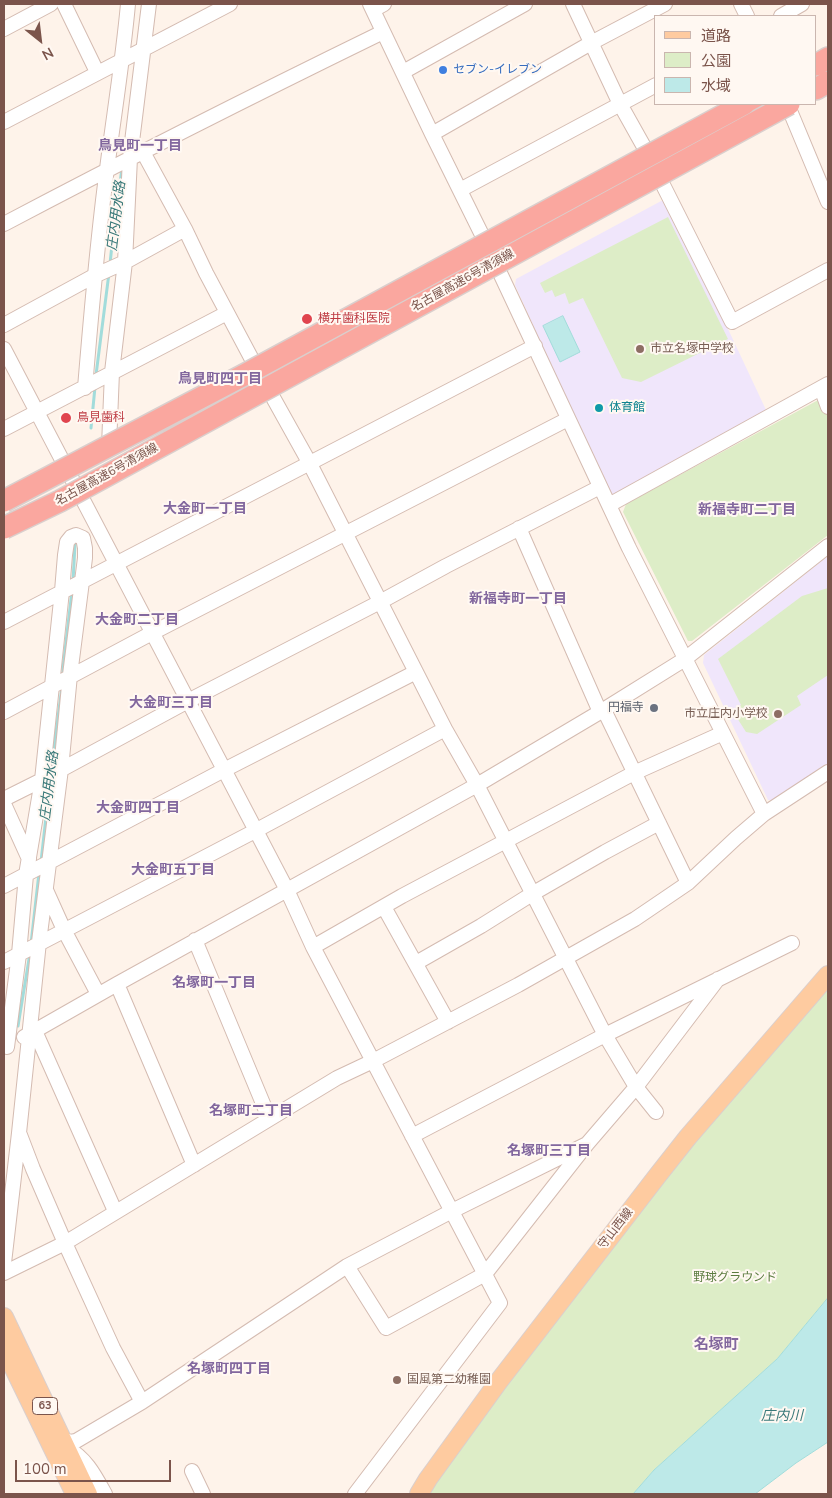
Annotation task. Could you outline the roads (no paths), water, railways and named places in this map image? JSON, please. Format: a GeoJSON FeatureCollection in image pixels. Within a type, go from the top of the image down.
{"type":"FeatureCollection","features":[{"type":"Feature","properties":{"kind":"highway"},"geometry":{"type":"LineString","coordinates":[[817,63],[828,57]]}},
{"type":"Feature","properties":{"kind":"highway"},"geometry":{"type":"LineString","coordinates":[[817,89],[828,83]]}},
{"type":"Feature","properties":{"kind":"highway","name":"名古屋高速6号清須線"},"geometry":{"type":"LineString","coordinates":[[4,502],[246,374],[492,238],[740,105]]}},
{"type":"Feature","properties":{"kind":"highway"},"geometry":{"type":"LineString","coordinates":[[211,427],[398,308],[713,132],[781,105]]}},
{"type":"Feature","properties":{"kind":"highway","name":"名古屋高速6号清須線"},"geometry":{"type":"LineString","coordinates":[[4,528],[60,501],[782,105]]}},
{"type":"Feature","properties":{"kind":"highway"},"geometry":{"type":"LineString","coordinates":[[4,517],[255,382],[364,320],[492,238]]}},
{"type":"Feature","properties":{"kind":"main road","name":"守山西線"},"geometry":{"type":"LineString","coordinates":[[419,1494],[499,1381],[658,1175],[688,1137],[828,975]]}},
{"type":"Feature","properties":{"kind":"main road","name":"63"},"geometry":{"type":"LineString","coordinates":[[4,1316],[88,1494]]}},
{"type":"Feature","properties":{"kind":"main road","name":"63"},"geometry":{"type":"LineString","coordinates":[[4,1348],[75,1494]]}},
{"type":"Feature","properties":{"kind":"street"},"geometry":{"type":"LineString","coordinates":[[4,29],[51,4]]}},
{"type":"Feature","properties":{"kind":"street"},"geometry":{"type":"LineString","coordinates":[[64,4],[98,72]]}},
{"type":"Feature","properties":{"kind":"street"},"geometry":{"type":"LineString","coordinates":[[85,388],[94,276],[106,170],[123,59],[128,4]]}},
{"type":"Feature","properties":{"kind":"street"},"geometry":{"type":"LineString","coordinates":[[109,446],[112,372],[125,262],[130,158],[149,4]]}},
{"type":"Feature","properties":{"kind":"street"},"geometry":{"type":"LineString","coordinates":[[4,122],[230,4]]}},
{"type":"Feature","properties":{"kind":"street"},"geometry":{"type":"LineString","coordinates":[[403,72],[525,4]]}},
{"type":"Feature","properties":{"kind":"street"},"geometry":{"type":"LineString","coordinates":[[572,4],[620,104],[648,154]]}},
{"type":"Feature","properties":{"kind":"street"},"geometry":{"type":"LineString","coordinates":[[432,134],[591,43],[665,4]]}},
{"type":"Feature","properties":{"kind":"street"},"geometry":{"type":"LineString","coordinates":[[741,4],[747,15]]}},
{"type":"Feature","properties":{"kind":"street"},"geometry":{"type":"LineString","coordinates":[[783,15],[802,4]]}},
{"type":"Feature","properties":{"kind":"street"},"geometry":{"type":"LineString","coordinates":[[376,6],[383,32],[432,134],[460,190],[492,238],[498,270],[629,548],[764,814]]}},
{"type":"Feature","properties":{"kind":"street"},"geometry":{"type":"LineString","coordinates":[[4,224],[106,170],[383,32]]}},
{"type":"Feature","properties":{"kind":"street"},"geometry":{"type":"LineString","coordinates":[[460,190],[654,86]]}},
{"type":"Feature","properties":{"kind":"street"},"geometry":{"type":"LineString","coordinates":[[4,502],[67,470],[740,105]]}},
{"type":"Feature","properties":{"kind":"street"},"geometry":{"type":"LineString","coordinates":[[269,391],[498,270],[782,105]]}},
{"type":"Feature","properties":{"kind":"street"},"geometry":{"type":"LineString","coordinates":[[784,105],[828,202]]}},
{"type":"Feature","properties":{"kind":"street"},"geometry":{"type":"LineString","coordinates":[[143,152],[185,229],[227,314],[309,462],[445,729],[477,785],[606,1035],[636,1087],[656,1112]]}},
{"type":"Feature","properties":{"kind":"street"},"geometry":{"type":"LineString","coordinates":[[659,177],[732,322],[828,270]]}},
{"type":"Feature","properties":{"kind":"street"},"geometry":{"type":"LineString","coordinates":[[4,324],[185,229]]}},
{"type":"Feature","properties":{"kind":"street"},"geometry":{"type":"LineString","coordinates":[[4,429],[227,314]]}},
{"type":"Feature","properties":{"kind":"street"},"geometry":{"type":"LineString","coordinates":[[4,622],[535,346]]}},
{"type":"Feature","properties":{"kind":"street"},"geometry":{"type":"LineString","coordinates":[[4,349],[500,1303],[358,1491],[345,1494]]}},
{"type":"Feature","properties":{"kind":"street"},"geometry":{"type":"LineString","coordinates":[[609,505],[824,386],[828,407]]}},
{"type":"Feature","properties":{"kind":"street"},"geometry":{"type":"LineString","coordinates":[[4,712],[70,675],[568,420]]}},
{"type":"Feature","properties":{"kind":"street"},"geometry":{"type":"LineString","coordinates":[[4,537],[211,427]]}},
{"type":"Feature","properties":{"kind":"street"},"geometry":{"type":"LineString","coordinates":[[4,799],[518,528],[600,487]]}},
{"type":"Feature","properties":{"kind":"street"},"geometry":{"type":"LineString","coordinates":[[518,528],[602,711],[688,883]]}},
{"type":"Feature","properties":{"kind":"street"},"geometry":{"type":"LineString","coordinates":[[4,1263],[32,1033],[47,864],[61,769],[82,580],[85,548],[83,538],[76,535],[67,542],[42,780],[29,869],[20,954],[5,1048]]}},
{"type":"Feature","properties":{"kind":"street"},"geometry":{"type":"LineString","coordinates":[[5,1048],[98,994],[477,785],[602,711],[685,659],[828,546]]}},
{"type":"Feature","properties":{"kind":"street"},"geometry":{"type":"LineString","coordinates":[[4,886],[29,869],[47,864],[224,770],[416,672]]}},
{"type":"Feature","properties":{"kind":"street"},"geometry":{"type":"LineString","coordinates":[[4,962],[445,729]]}},
{"type":"Feature","properties":{"kind":"street"},"geometry":{"type":"LineString","coordinates":[[314,947],[384,907],[634,773],[723,733]]}},
{"type":"Feature","properties":{"kind":"street"},"geometry":{"type":"LineString","coordinates":[[4,1273],[65,1243],[336,1078],[373,1061],[518,986],[635,919],[688,883],[764,814],[828,772]]}},
{"type":"Feature","properties":{"kind":"street"},"geometry":{"type":"LineString","coordinates":[[4,804],[29,869]]}},
{"type":"Feature","properties":{"kind":"street"},"geometry":{"type":"LineString","coordinates":[[416,963],[482,926],[532,894],[659,823]]}},
{"type":"Feature","properties":{"kind":"street"},"geometry":{"type":"LineString","coordinates":[[45,890],[98,994]]}},
{"type":"Feature","properties":{"kind":"street"},"geometry":{"type":"LineString","coordinates":[[384,907],[448,1022]]}},
{"type":"Feature","properties":{"kind":"street"},"geometry":{"type":"LineString","coordinates":[[195,940],[269,1118]]}},
{"type":"Feature","properties":{"kind":"street"},"geometry":{"type":"LineString","coordinates":[[412,1136],[606,1035],[792,943]]}},
{"type":"Feature","properties":{"kind":"street"},"geometry":{"type":"LineString","coordinates":[[347,1266],[386,1328],[486,1274],[587,1144],[636,1087],[718,979]]}},
{"type":"Feature","properties":{"kind":"street"},"geometry":{"type":"LineString","coordinates":[[117,984],[194,1165]]}},
{"type":"Feature","properties":{"kind":"street"},"geometry":{"type":"LineString","coordinates":[[32,1033],[115,1211]]}},
{"type":"Feature","properties":{"kind":"street"},"geometry":{"type":"LineString","coordinates":[[19,1133],[65,1243],[120,1364],[142,1402]]}},
{"type":"Feature","properties":{"kind":"street"},"geometry":{"type":"LineString","coordinates":[[65,1443],[76,1441],[142,1402],[347,1266],[587,1144]]}},
{"type":"Feature","properties":{"kind":"street"},"geometry":{"type":"LineString","coordinates":[[65,1443],[85,1461],[105,1494]]}},
{"type":"Feature","properties":{"kind":"street"},"geometry":{"type":"LineString","coordinates":[[192,1472],[202,1494]]}},
{"type":"Feature","properties":{"kind":"street"},"geometry":{"type":"LineString","coordinates":[[64,1473],[64,1494]]}},
{"type":"Feature","properties":{"kind":"water"},"geometry":{"type":"Polygon","coordinates":[[[563,316],[580,352],[560,362],[543,326],[563,316]]]}},
{"type":"Feature","properties":{"kind":"water","name":"庄内川"},"geometry":{"type":"Polygon","coordinates":[[[828,1298],[828,1442],[755,1494],[633,1494],[654,1470],[777,1359],[828,1298]]]}},
{"type":"Feature","properties":{"kind":"waterway","name":"庄内用水路"},"geometry":{"type":"LineString","coordinates":[[110,264],[122,168]]}},
{"type":"Feature","properties":{"kind":"waterway","name":"庄内用水路"},"geometry":{"type":"LineString","coordinates":[[96,375],[109,273]]}},
{"type":"Feature","properties":{"kind":"waterway","name":"庄内用水路"},"geometry":{"type":"LineString","coordinates":[[91,428],[95,387]]}},
{"type":"Feature","properties":{"kind":"waterway","name":"庄内用水路"},"geometry":{"type":"LineString","coordinates":[[73,582],[75,544]]}},
{"type":"Feature","properties":{"kind":"waterway","name":"庄内用水路"},"geometry":{"type":"LineString","coordinates":[[63,676],[72,591]]}},
{"type":"Feature","properties":{"kind":"waterway","name":"庄内用水路"},"geometry":{"type":"LineString","coordinates":[[51,770],[62,687]]}},
{"type":"Feature","properties":{"kind":"waterway","name":"庄内用水路"},"geometry":{"type":"LineString","coordinates":[[41,862],[50,781]]}},
{"type":"Feature","properties":{"kind":"waterway","name":"庄内用水路"},"geometry":{"type":"LineString","coordinates":[[31,944],[39,873]]}},
{"type":"Feature","properties":{"kind":"waterway","name":"庄内用水路"},"geometry":{"type":"LineString","coordinates":[[18,1026],[30,953]]}},
{"type":"Feature","properties":{"kind":"place","name":"セブン-イレブン"},"geometry":{"type":"Point","coordinates":[443,70]}},
{"type":"Feature","properties":{"kind":"place","name":"横井歯科医院"},"geometry":{"type":"Point","coordinates":[307,319]}},
{"type":"Feature","properties":{"kind":"place","name":"市立名塚中学校"},"geometry":{"type":"Point","coordinates":[640,349]}},
{"type":"Feature","properties":{"kind":"place","name":"体育館"},"geometry":{"type":"Point","coordinates":[599,408]}},
{"type":"Feature","properties":{"kind":"place","name":"鳥見歯科"},"geometry":{"type":"Point","coordinates":[66,418]}},
{"type":"Feature","properties":{"kind":"place","name":"円福寺"},"geometry":{"type":"Point","coordinates":[654,708]}},
{"type":"Feature","properties":{"kind":"place","name":"市立庄内小学校"},"geometry":{"type":"Point","coordinates":[778,714]}},
{"type":"Feature","properties":{"kind":"place","name":"国風第二幼稚園"},"geometry":{"type":"Point","coordinates":[397,1380]}},
{"type":"Feature","properties":{"kind":"district","name":"鳥見町一丁目"},"geometry":{"type":"Point","coordinates":[140,147]}},
{"type":"Feature","properties":{"kind":"district","name":"鳥見町四丁目"},"geometry":{"type":"Point","coordinates":[220,380]}},
{"type":"Feature","properties":{"kind":"district","name":"大金町一丁目"},"geometry":{"type":"Point","coordinates":[205,510]}},
{"type":"Feature","properties":{"kind":"district","name":"新福寺町二丁目"},"geometry":{"type":"Point","coordinates":[747,511]}},
{"type":"Feature","properties":{"kind":"district","name":"新福寺町一丁目"},"geometry":{"type":"Point","coordinates":[518,600]}},
{"type":"Feature","properties":{"kind":"district","name":"大金町二丁目"},"geometry":{"type":"Point","coordinates":[137,621]}},
{"type":"Feature","properties":{"kind":"district","name":"大金町三丁目"},"geometry":{"type":"Point","coordinates":[171,704]}},
{"type":"Feature","properties":{"kind":"district","name":"大金町四丁目"},"geometry":{"type":"Point","coordinates":[138,809]}},
{"type":"Feature","properties":{"kind":"district","name":"大金町五丁目"},"geometry":{"type":"Point","coordinates":[173,871]}},
{"type":"Feature","properties":{"kind":"district","name":"名塚町一丁目"},"geometry":{"type":"Point","coordinates":[214,984]}},
{"type":"Feature","properties":{"kind":"district","name":"名塚町二丁目"},"geometry":{"type":"Point","coordinates":[251,1112]}},
{"type":"Feature","properties":{"kind":"district","name":"名塚町三丁目"},"geometry":{"type":"Point","coordinates":[549,1152]}},
{"type":"Feature","properties":{"kind":"district","name":"名塚町"},"geometry":{"type":"Point","coordinates":[716,1345]}},
{"type":"Feature","properties":{"kind":"district","name":"名塚町四丁目"},"geometry":{"type":"Point","coordinates":[229,1370]}},
{"type":"Feature","properties":{"kind":"park label","name":"野球グラウンド"},"geometry":{"type":"Point","coordinates":[735,1278]}}]}
